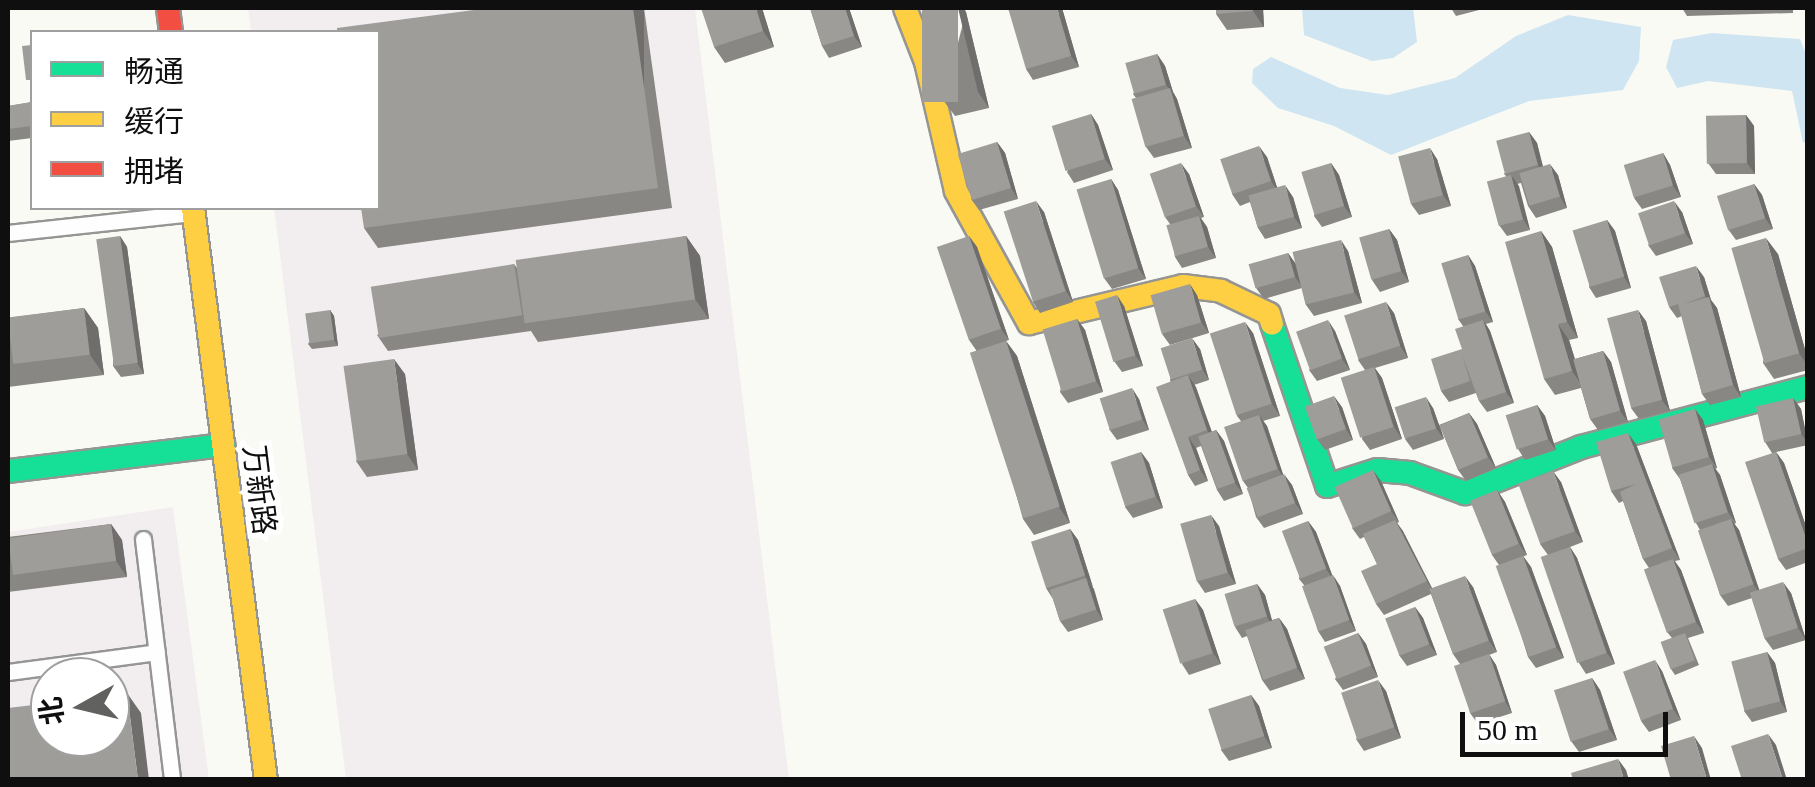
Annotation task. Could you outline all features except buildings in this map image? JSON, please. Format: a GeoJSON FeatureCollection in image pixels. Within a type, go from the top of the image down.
{"type":"FeatureCollection","features":[{"type":"Feature","properties":{"kind":"street"},"geometry":{"type":"LineString","coordinates":[[905,8],[926,62],[956,191],[1029,322],[1182,286],[1221,291],[1269,314],[1327,486],[1377,470],[1410,473],[1465,492],[1582,447],[1808,387]]}},
{"type":"Feature","properties":{"kind":"street","name":"万新路"},"geometry":{"type":"LineString","coordinates":[[194,210],[266,780]]}},
{"type":"Feature","properties":{"kind":"street"},"geometry":{"type":"LineString","coordinates":[[8,472],[223,444]]}},
{"type":"Feature","properties":{"kind":"lane"},"geometry":{"type":"LineString","coordinates":[[8,233],[194,210]]}},
{"type":"Feature","properties":{"kind":"lane"},"geometry":{"type":"LineString","coordinates":[[143,539],[172,780]]}},
{"type":"Feature","properties":{"kind":"lane"},"geometry":{"type":"LineString","coordinates":[[8,672],[157,652]]}},
{"type":"Feature","properties":{"kind":"shaded area"},"geometry":{"type":"Polygon","coordinates":[[[248,8],[695,8],[789,779],[346,779],[274,210],[380,210],[380,30],[251,30],[248,8]]]}},
{"type":"Feature","properties":{"kind":"shaded area"},"geometry":{"type":"Polygon","coordinates":[[[173,507],[209,779],[8,780],[8,532],[173,507]]]}},
{"type":"Feature","properties":{"kind":"water"},"geometry":{"type":"Polygon","coordinates":[[[1302,8],[1413,8],[1417,42],[1393,58],[1372,61],[1304,35],[1302,8]]]}},
{"type":"Feature","properties":{"kind":"water"},"geometry":{"type":"Polygon","coordinates":[[[1568,15],[1641,27],[1639,61],[1623,90],[1529,101],[1391,155],[1334,126],[1278,108],[1252,83],[1253,69],[1271,57],[1340,88],[1388,95],[1455,78],[1516,36],[1568,15]]]}},
{"type":"Feature","properties":{"kind":"water"},"geometry":{"type":"Polygon","coordinates":[[[1712,33],[1800,39],[1807,56],[1807,141],[1803,143],[1792,91],[1708,81],[1677,88],[1666,67],[1673,40],[1712,33]]]}},
{"type":"Feature","properties":{"kind":"traffic: fast"},"geometry":{"type":"LineString","coordinates":[[1272,324],[1327,486],[1377,470],[1410,473],[1465,493],[1581,447],[1808,387]]}},
{"type":"Feature","properties":{"kind":"traffic: fast"},"geometry":{"type":"LineString","coordinates":[[8,471],[223,445]]}},
{"type":"Feature","properties":{"kind":"traffic: slow"},"geometry":{"type":"LineString","coordinates":[[905,8],[926,62],[956,191],[1029,323],[1183,286],[1221,291],[1269,314],[1272,324]]}},
{"type":"Feature","properties":{"kind":"traffic: slow"},"geometry":{"type":"LineString","coordinates":[[193,210],[266,780]]}},
{"type":"Feature","properties":{"kind":"traffic: jam"},"geometry":{"type":"LineString","coordinates":[[168,8],[171,30]]}}]}
